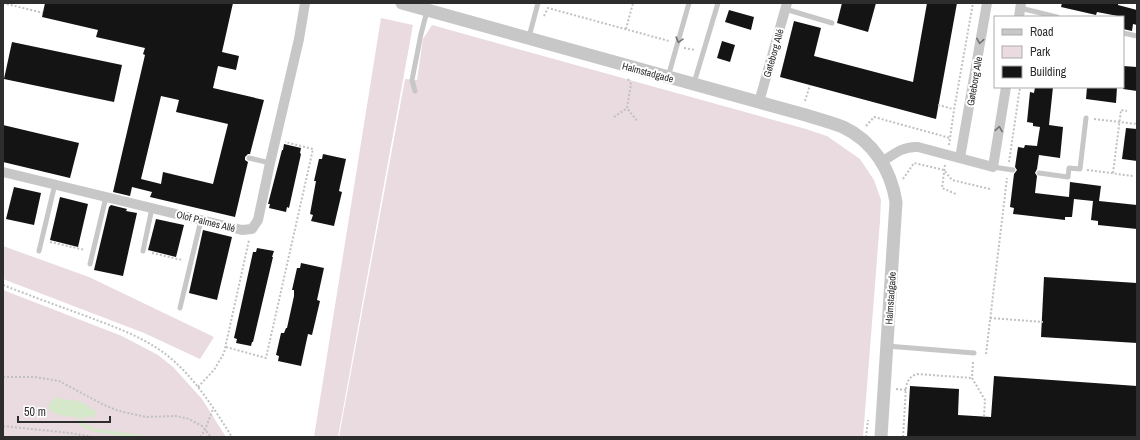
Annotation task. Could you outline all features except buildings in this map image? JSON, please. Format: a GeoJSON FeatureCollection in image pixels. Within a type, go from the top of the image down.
{"type":"FeatureCollection","features":[{"type":"Feature","properties":{"kind":"street"},"geometry":{"type":"LineString","coordinates":[[252,229],[258,220],[299,39],[305,3]]}},
{"type":"Feature","properties":{"kind":"street","name":"Halmstadgade"},"geometry":{"type":"LineString","coordinates":[[402,3],[802,114],[843,128],[858,136],[875,152],[882,162],[891,180],[896,202],[881,437]]}},
{"type":"Feature","properties":{"kind":"street","name":"Gøteborg Alle"},"geometry":{"type":"LineString","coordinates":[[960,158],[987,3]]}},
{"type":"Feature","properties":{"kind":"street","name":"Gøteborg Allé"},"geometry":{"type":"LineString","coordinates":[[759,102],[786,6]]}},
{"type":"Feature","properties":{"kind":"street"},"geometry":{"type":"LineString","coordinates":[[882,162],[903,148],[911,146],[993,167],[1006,88]]}},
{"type":"Feature","properties":{"kind":"street","name":"Olof Palmes Allé"},"geometry":{"type":"LineString","coordinates":[[3,172],[242,230],[252,229]]}},
{"type":"Feature","properties":{"kind":"lane"},"geometry":{"type":"LineString","coordinates":[[528,38],[538,3]]}},
{"type":"Feature","properties":{"kind":"lane"},"geometry":{"type":"LineString","coordinates":[[668,77],[689,3]]}},
{"type":"Feature","properties":{"kind":"lane"},"geometry":{"type":"LineString","coordinates":[[694,84],[718,3]]}},
{"type":"Feature","properties":{"kind":"lane"},"geometry":{"type":"LineString","coordinates":[[786,6],[832,23]]}},
{"type":"Feature","properties":{"kind":"lane"},"geometry":{"type":"LineString","coordinates":[[1020,9],[1052,16]]}},
{"type":"Feature","properties":{"kind":"lane"},"geometry":{"type":"LineString","coordinates":[[415,91],[412,80],[427,10]]}},
{"type":"Feature","properties":{"kind":"lane"},"geometry":{"type":"LineString","coordinates":[[1124,33],[1137,36]]}},
{"type":"Feature","properties":{"kind":"lane"},"geometry":{"type":"LineString","coordinates":[[1039,173],[1068,177],[1070,168],[1080,169],[1086,118]]}},
{"type":"Feature","properties":{"kind":"lane"},"geometry":{"type":"LineString","coordinates":[[249,158],[270,163]]}},
{"type":"Feature","properties":{"kind":"lane"},"geometry":{"type":"LineString","coordinates":[[993,167],[1010,170]]}},
{"type":"Feature","properties":{"kind":"lane"},"geometry":{"type":"LineString","coordinates":[[39,251],[55,184]]}},
{"type":"Feature","properties":{"kind":"lane"},"geometry":{"type":"LineString","coordinates":[[90,264],[106,197]]}},
{"type":"Feature","properties":{"kind":"lane"},"geometry":{"type":"LineString","coordinates":[[143,251],[152,208]]}},
{"type":"Feature","properties":{"kind":"lane"},"geometry":{"type":"LineString","coordinates":[[180,308],[201,220]]}},
{"type":"Feature","properties":{"kind":"lane"},"geometry":{"type":"LineString","coordinates":[[887,346],[974,352]]}},
{"type":"Feature","properties":{"kind":"path"},"geometry":{"type":"LineString","coordinates":[[3,3],[43,13]]}},
{"type":"Feature","properties":{"kind":"path"},"geometry":{"type":"LineString","coordinates":[[626,29],[633,3]]}},
{"type":"Feature","properties":{"kind":"path"},"geometry":{"type":"LineString","coordinates":[[956,194],[942,188],[973,3]]}},
{"type":"Feature","properties":{"kind":"path"},"geometry":{"type":"LineString","coordinates":[[542,20],[548,8],[703,52]]}},
{"type":"Feature","properties":{"kind":"path"},"geometry":{"type":"LineString","coordinates":[[614,117],[627,108],[631,84],[627,77],[630,67]]}},
{"type":"Feature","properties":{"kind":"path"},"geometry":{"type":"LineString","coordinates":[[802,114],[810,85]]}},
{"type":"Feature","properties":{"kind":"path"},"geometry":{"type":"LineString","coordinates":[[986,354],[1020,88]]}},
{"type":"Feature","properties":{"kind":"path"},"geometry":{"type":"LineString","coordinates":[[938,106],[968,112]]}},
{"type":"Feature","properties":{"kind":"path"},"geometry":{"type":"LineString","coordinates":[[627,108],[638,122]]}},
{"type":"Feature","properties":{"kind":"path"},"geometry":{"type":"LineString","coordinates":[[1113,174],[1121,110],[1127,111]]}},
{"type":"Feature","properties":{"kind":"path"},"geometry":{"type":"LineString","coordinates":[[858,136],[874,117],[950,138]]}},
{"type":"Feature","properties":{"kind":"path"},"geometry":{"type":"LineString","coordinates":[[1086,118],[1137,124]]}},
{"type":"Feature","properties":{"kind":"path"},"geometry":{"type":"LineString","coordinates":[[226,347],[266,358],[313,148],[275,140]]}},
{"type":"Feature","properties":{"kind":"path"},"geometry":{"type":"LineString","coordinates":[[903,180],[914,163],[944,170],[952,180],[990,190]]}},
{"type":"Feature","properties":{"kind":"path"},"geometry":{"type":"LineString","coordinates":[[1080,169],[1134,176]]}},
{"type":"Feature","properties":{"kind":"path"},"geometry":{"type":"LineString","coordinates":[[198,387],[220,362],[226,347],[252,229]]}},
{"type":"Feature","properties":{"kind":"path"},"geometry":{"type":"LineString","coordinates":[[41,240],[93,251]]}},
{"type":"Feature","properties":{"kind":"path"},"geometry":{"type":"LineString","coordinates":[[143,251],[191,262]]}},
{"type":"Feature","properties":{"kind":"path"},"geometry":{"type":"LineString","coordinates":[[3,285],[116,328],[140,339],[174,362],[198,387],[230,436]]}},
{"type":"Feature","properties":{"kind":"path"},"geometry":{"type":"LineString","coordinates":[[990,318],[1044,322]]}},
{"type":"Feature","properties":{"kind":"path"},"geometry":{"type":"LineString","coordinates":[[974,352],[972,378],[985,400],[984,417]]}},
{"type":"Feature","properties":{"kind":"path"},"geometry":{"type":"LineString","coordinates":[[903,437],[906,390],[908,380],[914,374],[972,378]]}},
{"type":"Feature","properties":{"kind":"path"},"geometry":{"type":"LineString","coordinates":[[3,377],[35,377],[59,381],[104,405],[119,411],[146,417],[176,416],[189,419],[202,426],[211,437]]}},
{"type":"Feature","properties":{"kind":"path"},"geometry":{"type":"LineString","coordinates":[[896,390],[906,390]]}},
{"type":"Feature","properties":{"kind":"path"},"geometry":{"type":"LineString","coordinates":[[200,437],[205,430],[213,409]]}},
{"type":"Feature","properties":{"kind":"path"},"geometry":{"type":"LineString","coordinates":[[3,426],[93,437]]}},
{"type":"Feature","properties":{"kind":"path"},"geometry":{"type":"LineString","coordinates":[[866,437],[867,432]]}},
{"type":"Feature","properties":{"kind":"path"},"geometry":{"type":"LineString","coordinates":[[3,433],[4,437]]}},
{"type":"Feature","properties":{"kind":"green space"},"geometry":{"type":"Polygon","coordinates":[[[381,18],[413,25],[338,437],[314,437],[381,18]]]}},
{"type":"Feature","properties":{"kind":"green space"},"geometry":{"type":"Polygon","coordinates":[[[432,25],[806,129],[827,136],[860,159],[874,180],[881,200],[863,437],[339,437],[405,79],[417,80],[423,39],[432,25]]]}},
{"type":"Feature","properties":{"kind":"green space"},"geometry":{"type":"Polygon","coordinates":[[[3,246],[89,277],[214,337],[200,359],[144,333],[3,279],[3,246]]]}},
{"type":"Feature","properties":{"kind":"green space"},"geometry":{"type":"Polygon","coordinates":[[[3,290],[122,336],[158,355],[173,367],[202,399],[226,437],[3,437],[3,290]]]}},
{"type":"Feature","properties":{"kind":"shaded area"},"geometry":{"type":"Polygon","coordinates":[[[54,398],[80,401],[97,412],[93,417],[71,417],[55,413],[50,410],[49,405],[54,398]]]}},
{"type":"Feature","properties":{"kind":"waterway"},"geometry":{"type":"LineString","coordinates":[[80,418],[82,424],[94,430],[141,437]]}}]}
